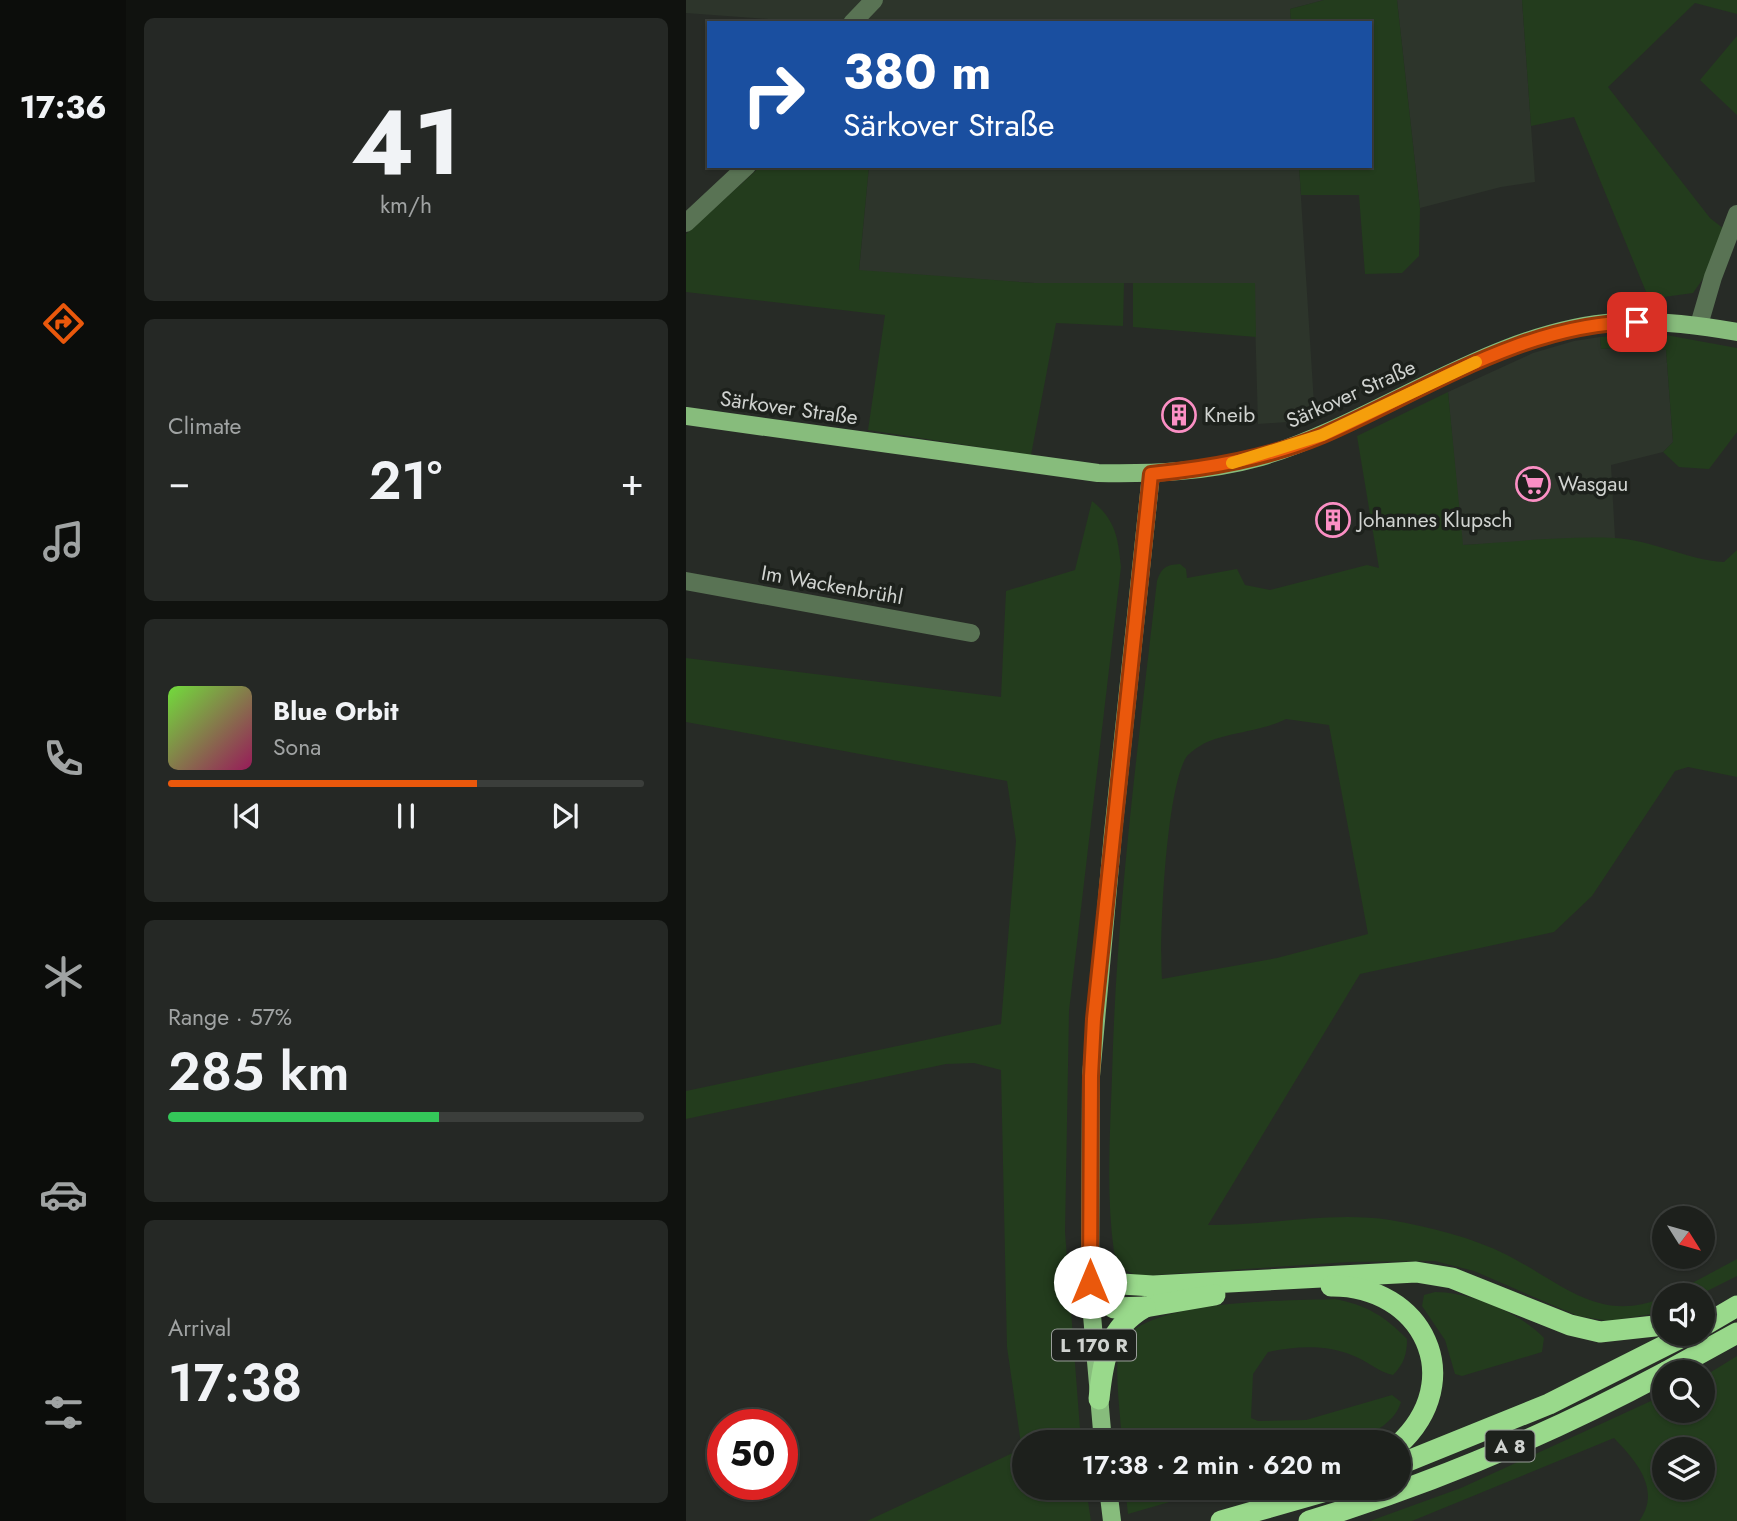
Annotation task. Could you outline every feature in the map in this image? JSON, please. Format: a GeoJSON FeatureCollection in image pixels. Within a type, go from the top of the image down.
{"type":"FeatureCollection","features":[{"type":"Feature","properties":{"kind":"highway"},"geometry":{"type":"LineString","coordinates":[[1090,1287],[1416,1272],[1452,1278],[1570,1325],[1600,1332],[1652,1326]]}},
{"type":"Feature","properties":{"kind":"highway"},"geometry":{"type":"LineString","coordinates":[[1090,1287],[1114,1308],[1145,1307],[1234,1293],[1323,1286],[1367,1289],[1391,1300],[1409,1315],[1422,1333],[1431,1355],[1433,1375],[1425,1413],[1411,1430]]}},
{"type":"Feature","properties":{"kind":"highway"},"geometry":{"type":"LineString","coordinates":[[1715,1310],[1737,1304]]}},
{"type":"Feature","properties":{"kind":"highway"},"geometry":{"type":"LineString","coordinates":[[1715,1318],[1737,1304]]}},
{"type":"Feature","properties":{"kind":"highway"},"geometry":{"type":"LineString","coordinates":[[1099,1399],[1103,1360],[1110,1339],[1120,1325],[1145,1307]]}},
{"type":"Feature","properties":{"kind":"highway","name":"A 8"},"geometry":{"type":"LineString","coordinates":[[1687,1360],[1737,1333]]}},
{"type":"Feature","properties":{"kind":"highway","name":"A 8"},"geometry":{"type":"LineString","coordinates":[[1411,1460],[1549,1404],[1664,1346]]}},
{"type":"Feature","properties":{"kind":"highway","name":"A 8"},"geometry":{"type":"LineString","coordinates":[[1309,1521],[1470,1462],[1558,1426],[1652,1379]]}},
{"type":"Feature","properties":{"kind":"highway"},"geometry":{"type":"LineString","coordinates":[[1221,1521],[1295,1500]]}},
{"type":"Feature","properties":{"kind":"main road","name":"Särkover Straße"},"geometry":{"type":"LineString","coordinates":[[686,416],[1059,468],[1151,474],[1227,464],[1286,448],[1322,435],[1470,365],[1573,330],[1614,322],[1699,325],[1737,332]]}},
{"type":"Feature","properties":{"kind":"main road","name":"L 170 R"},"geometry":{"type":"LineString","coordinates":[[1102,1430],[1090,1287],[1091,1076],[1094,1019],[1151,474]]}},
{"type":"Feature","properties":{"kind":"street"},"geometry":{"type":"LineString","coordinates":[[854,21],[874,0]]}},
{"type":"Feature","properties":{"kind":"street"},"geometry":{"type":"LineString","coordinates":[[686,223],[745,168]]}},
{"type":"Feature","properties":{"kind":"street"},"geometry":{"type":"LineString","coordinates":[[1699,325],[1713,277],[1737,214]]}},
{"type":"Feature","properties":{"kind":"street","name":"Im Wackenbrühl"},"geometry":{"type":"LineString","coordinates":[[686,581],[971,633]]}},
{"type":"Feature","properties":{"kind":"shaded area"},"geometry":{"type":"Polygon","coordinates":[[[686,0],[1324,0],[1290,9],[1291,21],[795,21],[686,13],[686,0]]]}},
{"type":"Feature","properties":{"kind":"shaded area"},"geometry":{"type":"Polygon","coordinates":[[[1397,0],[1522,0],[1535,182],[1501,187],[1420,208],[1397,0]]]}},
{"type":"Feature","properties":{"kind":"shaded area"},"geometry":{"type":"Polygon","coordinates":[[[869,168],[1299,168],[1315,420],[1258,424],[1254,283],[1034,283],[859,271],[869,168]]]}},
{"type":"Feature","properties":{"kind":"shaded area"},"geometry":{"type":"Polygon","coordinates":[[[1600,337],[1601,349],[1635,346],[1666,350],[1673,442],[1663,452],[1611,465],[1615,538],[1462,545],[1448,392],[1533,353],[1574,341],[1600,337]]]}},
{"type":"Feature","properties":{"kind":"green space"},"geometry":{"type":"Polygon","coordinates":[[[1324,0],[1397,0],[1420,208],[1419,256],[1402,273],[1365,274],[1359,195],[1301,195],[1299,168],[1372,168],[1372,21],[1291,21],[1290,9],[1324,0]]]}},
{"type":"Feature","properties":{"kind":"green space"},"geometry":{"type":"Polygon","coordinates":[[[1522,0],[1737,0],[1737,14],[1695,3],[1608,87],[1710,218],[1724,229],[1707,273],[1693,293],[1649,299],[1574,117],[1531,126],[1522,0]]]}},
{"type":"Feature","properties":{"kind":"green space"},"geometry":{"type":"Polygon","coordinates":[[[1737,36],[1737,115],[1700,80],[1737,36]]]}},
{"type":"Feature","properties":{"kind":"green space"},"geometry":{"type":"Polygon","coordinates":[[[759,168],[869,168],[859,270],[1034,283],[1124,283],[1123,326],[1056,323],[1031,455],[868,430],[885,315],[686,292],[686,234],[759,168]]]}},
{"type":"Feature","properties":{"kind":"green space"},"geometry":{"type":"Polygon","coordinates":[[[1133,283],[1255,283],[1256,337],[1133,327],[1133,283]]]}},
{"type":"Feature","properties":{"kind":"green space"},"geometry":{"type":"Polygon","coordinates":[[[1655,333],[1737,348],[1737,432],[1709,469],[1679,467],[1663,452],[1673,442],[1666,350],[1635,346],[1601,349],[1600,337],[1655,333]]]}},
{"type":"Feature","properties":{"kind":"green space"},"geometry":{"type":"Polygon","coordinates":[[[1448,392],[1463,545],[1614,538],[1724,562],[1737,550],[1737,777],[1688,767],[1675,771],[1592,896],[1554,932],[1360,974],[1208,1225],[1345,1217],[1405,1223],[1479,1243],[1507,1255],[1582,1297],[1601,1303],[1620,1306],[1652,1301],[1652,1314],[1609,1321],[1578,1316],[1474,1271],[1435,1261],[1349,1262],[1140,1276],[1124,1268],[1114,1252],[1109,1164],[1114,1015],[1129,829],[1157,581],[1165,568],[1180,564],[1186,569],[1187,578],[1237,569],[1245,585],[1270,590],[1367,565],[1379,568],[1357,436],[1448,392]],[[1286,719],[1208,742],[1187,756],[1180,773],[1169,829],[1163,899],[1162,979],[1277,958],[1368,934],[1329,725],[1286,719]]]}},
{"type":"Feature","properties":{"kind":"green space"},"geometry":{"type":"Polygon","coordinates":[[[1092,501],[1111,523],[1119,547],[1121,567],[1069,1011],[1065,1232],[1080,1430],[1019,1430],[1007,1347],[1001,1070],[974,1063],[946,1064],[686,1119],[686,1091],[1001,1024],[1016,841],[1007,781],[686,722],[686,658],[1001,697],[1006,591],[1075,570],[1092,501]]]}},
{"type":"Feature","properties":{"kind":"green space"},"geometry":{"type":"Polygon","coordinates":[[[1737,1259],[1737,1276],[1715,1287],[1715,1283],[1692,1283],[1737,1259]]]}},
{"type":"Feature","properties":{"kind":"green space"},"geometry":{"type":"Polygon","coordinates":[[[1435,1292],[1478,1300],[1508,1312],[1544,1338],[1542,1352],[1462,1376],[1455,1374],[1445,1340],[1422,1306],[1424,1295],[1435,1292]]]}},
{"type":"Feature","properties":{"kind":"green space"},"geometry":{"type":"Polygon","coordinates":[[[1335,1299],[1374,1313],[1407,1339],[1402,1363],[1393,1375],[1333,1349],[1300,1347],[1268,1352],[1253,1374],[1251,1418],[1258,1421],[1306,1420],[1392,1395],[1401,1402],[1394,1415],[1377,1430],[1121,1430],[1118,1359],[1119,1350],[1130,1333],[1152,1320],[1181,1312],[1250,1302],[1335,1299]]]}},
{"type":"Feature","properties":{"kind":"green space"},"geometry":{"type":"Polygon","coordinates":[[[1737,1356],[1737,1521],[1639,1521],[1648,1498],[1647,1487],[1638,1466],[1614,1438],[1412,1521],[1370,1521],[1461,1488],[1652,1400],[1652,1423],[1715,1423],[1715,1370],[1737,1356]]]}},
{"type":"Feature","properties":{"kind":"green space"},"geometry":{"type":"Polygon","coordinates":[[[1012,1453],[1012,1500],[1088,1500],[1091,1521],[867,1521],[1012,1453]]]}},
{"type":"Feature","properties":{"kind":"green space"},"geometry":{"type":"Polygon","coordinates":[[[1126,1500],[1176,1500],[1128,1514],[1126,1500]]]}},
{"type":"Feature","properties":{"kind":"slow traffic"},"geometry":{"type":"LineString","coordinates":[[1232,463],[1259,457],[1322,435],[1476,362]]}},
{"type":"Feature","properties":{"kind":"place","name":"Kneib"},"geometry":{"type":"Point","coordinates":[1179,415]}},
{"type":"Feature","properties":{"kind":"place","name":"Wasgau"},"geometry":{"type":"Point","coordinates":[1533,484]}},
{"type":"Feature","properties":{"kind":"place","name":"Johannes Klupsch"},"geometry":{"type":"Point","coordinates":[1333,520]}},
{"type":"Feature","properties":{"kind":"route"},"geometry":{"type":"LineString","coordinates":[[1090,1282],[1091,1076],[1094,1019],[1151,474],[1196,470],[1259,457],[1322,435],[1470,365],[1517,346],[1573,330],[1614,322],[1637,322]]}}]}
